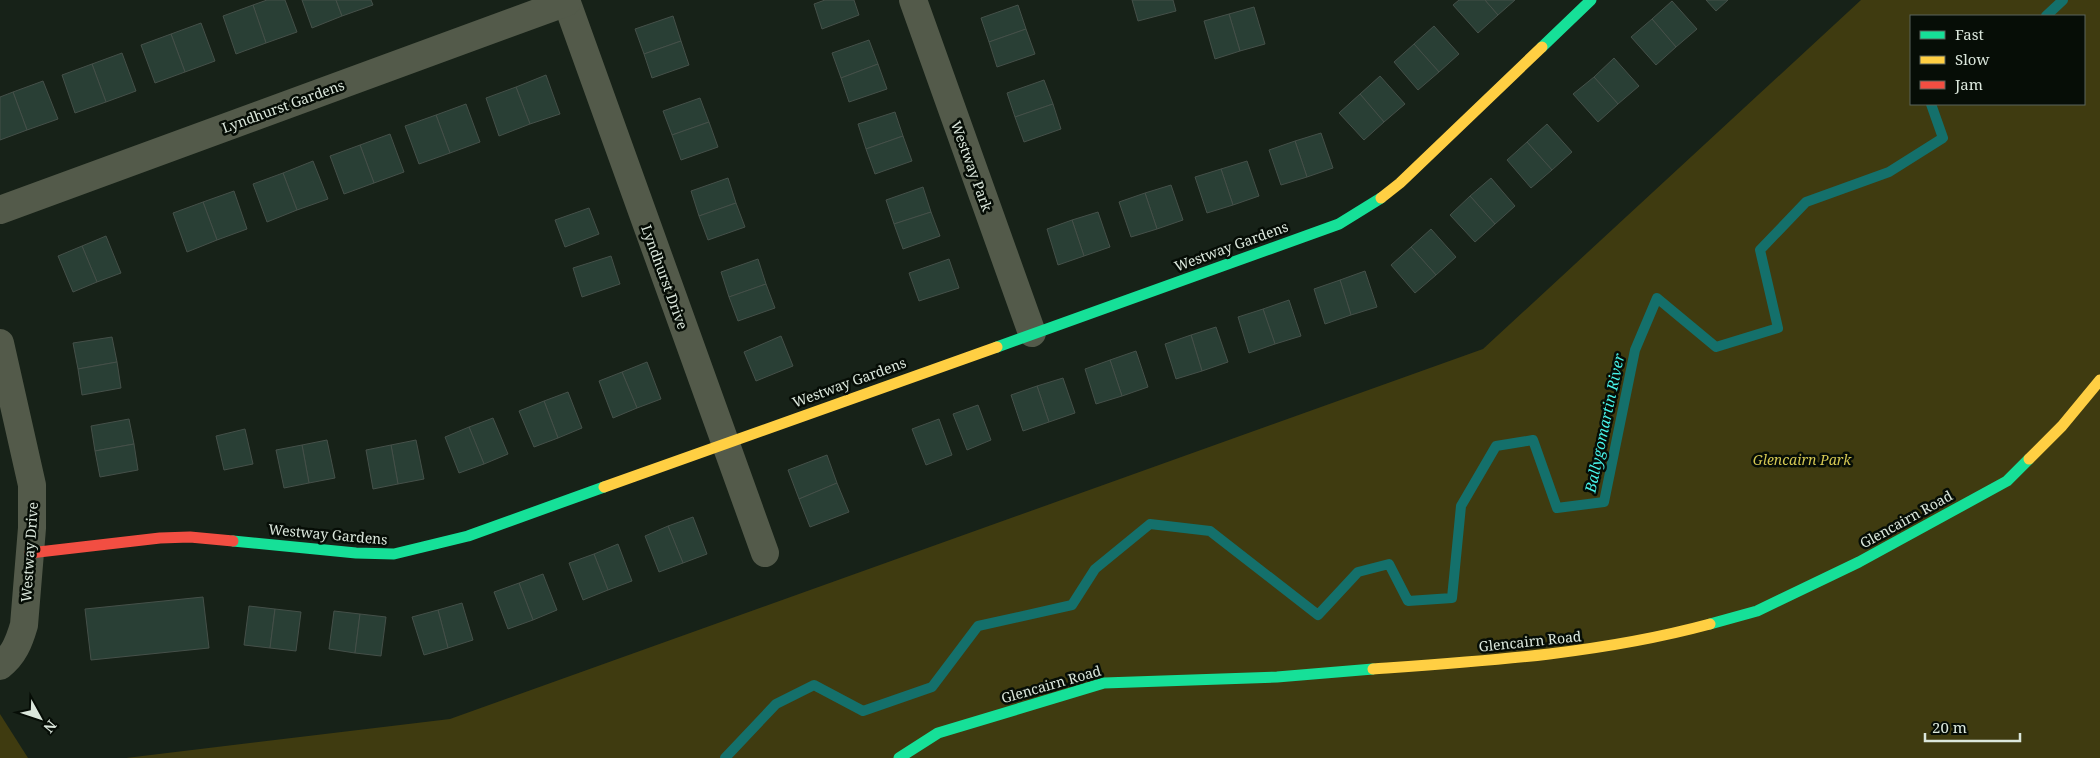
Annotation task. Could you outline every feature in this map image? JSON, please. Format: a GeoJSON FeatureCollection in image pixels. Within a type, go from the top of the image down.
{"type":"FeatureCollection","features":[{"type":"Feature","properties":{"kind":"street","name":"Westway Park"},"geometry":{"type":"LineString","coordinates":[[913,0],[1032,333]]}},
{"type":"Feature","properties":{"kind":"street","name":"Westway Gardens"},"geometry":{"type":"LineString","coordinates":[[30,552],[160,538],[190,537],[356,553],[394,554],[468,536],[1339,224],[1371,206],[1400,183],[1592,0]]}},
{"type":"Feature","properties":{"kind":"street","name":"Lyndhurst Gardens"},"geometry":{"type":"LineString","coordinates":[[0,210],[566,1]]}},
{"type":"Feature","properties":{"kind":"street","name":"Lyndhurst Drive"},"geometry":{"type":"LineString","coordinates":[[566,1],[765,553]]}},
{"type":"Feature","properties":{"kind":"street","name":"Westway Drive"},"geometry":{"type":"LineString","coordinates":[[0,343],[32,485],[33,505],[24,625],[20,640],[0,666]]}},
{"type":"Feature","properties":{"kind":"street","name":"Glencairn Road"},"geometry":{"type":"LineString","coordinates":[[898,758],[938,733],[1104,683],[1277,677],[1507,659],[1614,645],[1680,632],[1757,611],[1859,562],[2007,481],[2062,426],[2100,380]]}},
{"type":"Feature","properties":{"kind":"green space","name":"Glencairn Park"},"geometry":{"type":"Polygon","coordinates":[[[1861,0],[2100,0],[2100,758],[126,758],[450,719],[1483,349],[1861,0]]]}},
{"type":"Feature","properties":{"kind":"green space"},"geometry":{"type":"Polygon","coordinates":[[[0,714],[28,758],[0,758],[0,714]]]}},
{"type":"Feature","properties":{"kind":"building"},"geometry":{"type":"Polygon","coordinates":[[[267,0],[285,0],[297,32],[266,43],[253,5],[267,0]]]}},
{"type":"Feature","properties":{"kind":"building"},"geometry":{"type":"Polygon","coordinates":[[[302,0],[336,0],[342,16],[312,28],[302,0]]]}},
{"type":"Feature","properties":{"kind":"building"},"geometry":{"type":"Polygon","coordinates":[[[336,0],[371,0],[373,5],[342,16],[336,0]]]}},
{"type":"Feature","properties":{"kind":"building"},"geometry":{"type":"Polygon","coordinates":[[[825,0],[854,0],[859,15],[822,29],[814,4],[825,0]]]}},
{"type":"Feature","properties":{"kind":"building"},"geometry":{"type":"Polygon","coordinates":[[[1132,0],[1173,0],[1176,11],[1138,21],[1132,0]]]}},
{"type":"Feature","properties":{"kind":"building"},"geometry":{"type":"Polygon","coordinates":[[[1459,0],[1485,0],[1498,15],[1478,33],[1453,5],[1459,0]]]}},
{"type":"Feature","properties":{"kind":"building"},"geometry":{"type":"Polygon","coordinates":[[[1485,0],[1515,0],[1498,15],[1485,0]]]}},
{"type":"Feature","properties":{"kind":"building"},"geometry":{"type":"Polygon","coordinates":[[[1706,0],[1728,0],[1716,11],[1706,0]]]}},
{"type":"Feature","properties":{"kind":"building"},"geometry":{"type":"Polygon","coordinates":[[[1672,1],[1697,29],[1676,47],[1652,19],[1672,1]]]}},
{"type":"Feature","properties":{"kind":"building"},"geometry":{"type":"Polygon","coordinates":[[[253,5],[266,43],[236,54],[223,16],[253,5]]]}},
{"type":"Feature","properties":{"kind":"building"},"geometry":{"type":"Polygon","coordinates":[[[1018,5],[1026,29],[989,42],[981,18],[1018,5]]]}},
{"type":"Feature","properties":{"kind":"building"},"geometry":{"type":"Polygon","coordinates":[[[1254,7],[1265,44],[1240,51],[1229,14],[1254,7]]]}},
{"type":"Feature","properties":{"kind":"building"},"geometry":{"type":"Polygon","coordinates":[[[1229,14],[1240,51],[1215,59],[1204,21],[1229,14]]]}},
{"type":"Feature","properties":{"kind":"building"},"geometry":{"type":"Polygon","coordinates":[[[673,16],[681,41],[644,54],[635,29],[673,16]]]}},
{"type":"Feature","properties":{"kind":"building"},"geometry":{"type":"Polygon","coordinates":[[[1652,19],[1676,47],[1656,65],[1631,37],[1652,19]]]}},
{"type":"Feature","properties":{"kind":"building"},"geometry":{"type":"Polygon","coordinates":[[[201,23],[215,61],[185,72],[171,34],[201,23]]]}},
{"type":"Feature","properties":{"kind":"building"},"geometry":{"type":"Polygon","coordinates":[[[1434,26],[1459,54],[1439,72],[1414,44],[1434,26]]]}},
{"type":"Feature","properties":{"kind":"building"},"geometry":{"type":"Polygon","coordinates":[[[1026,29],[1035,54],[997,67],[989,42],[1026,29]]]}},
{"type":"Feature","properties":{"kind":"building"},"geometry":{"type":"Polygon","coordinates":[[[171,34],[185,72],[155,83],[141,45],[171,34]]]}},
{"type":"Feature","properties":{"kind":"building"},"geometry":{"type":"Polygon","coordinates":[[[869,40],[878,64],[841,78],[832,53],[869,40]]]}},
{"type":"Feature","properties":{"kind":"building"},"geometry":{"type":"Polygon","coordinates":[[[681,41],[689,65],[652,78],[644,54],[681,41]]]}},
{"type":"Feature","properties":{"kind":"building"},"geometry":{"type":"Polygon","coordinates":[[[1414,44],[1439,72],[1418,90],[1394,62],[1414,44]]]}},
{"type":"Feature","properties":{"kind":"building"},"geometry":{"type":"Polygon","coordinates":[[[122,53],[136,91],[106,102],[92,64],[122,53]]]}},
{"type":"Feature","properties":{"kind":"building"},"geometry":{"type":"Polygon","coordinates":[[[1614,58],[1639,86],[1618,104],[1594,77],[1614,58]]]}},
{"type":"Feature","properties":{"kind":"building"},"geometry":{"type":"Polygon","coordinates":[[[92,64],[106,102],[75,113],[62,75],[92,64]]]}},
{"type":"Feature","properties":{"kind":"building"},"geometry":{"type":"Polygon","coordinates":[[[878,64],[887,89],[849,102],[841,78],[878,64]]]}},
{"type":"Feature","properties":{"kind":"building"},"geometry":{"type":"Polygon","coordinates":[[[546,75],[560,114],[530,124],[516,87],[546,75]]]}},
{"type":"Feature","properties":{"kind":"building"},"geometry":{"type":"Polygon","coordinates":[[[1380,76],[1405,104],[1384,122],[1360,94],[1380,76]]]}},
{"type":"Feature","properties":{"kind":"building"},"geometry":{"type":"Polygon","coordinates":[[[1594,77],[1618,104],[1598,122],[1573,94],[1594,77]]]}},
{"type":"Feature","properties":{"kind":"building"},"geometry":{"type":"Polygon","coordinates":[[[1044,80],[1053,104],[1015,117],[1007,93],[1044,80]]]}},
{"type":"Feature","properties":{"kind":"building"},"geometry":{"type":"Polygon","coordinates":[[[43,81],[58,119],[27,130],[13,92],[43,81]]]}},
{"type":"Feature","properties":{"kind":"building"},"geometry":{"type":"Polygon","coordinates":[[[516,87],[530,124],[499,136],[486,98],[516,87]]]}},
{"type":"Feature","properties":{"kind":"building"},"geometry":{"type":"Polygon","coordinates":[[[13,92],[27,130],[0,140],[0,97],[13,92]]]}},
{"type":"Feature","properties":{"kind":"building"},"geometry":{"type":"Polygon","coordinates":[[[1360,94],[1384,122],[1364,140],[1339,113],[1360,94]]]}},
{"type":"Feature","properties":{"kind":"building"},"geometry":{"type":"Polygon","coordinates":[[[700,98],[709,122],[672,135],[663,111],[700,98]]]}},
{"type":"Feature","properties":{"kind":"building"},"geometry":{"type":"Polygon","coordinates":[[[466,104],[480,142],[450,153],[436,115],[466,104]]]}},
{"type":"Feature","properties":{"kind":"building"},"geometry":{"type":"Polygon","coordinates":[[[1053,104],[1061,129],[1024,142],[1015,117],[1053,104]]]}},
{"type":"Feature","properties":{"kind":"building"},"geometry":{"type":"Polygon","coordinates":[[[895,112],[903,136],[866,149],[858,124],[895,112]]]}},
{"type":"Feature","properties":{"kind":"building"},"geometry":{"type":"Polygon","coordinates":[[[436,115],[450,153],[419,164],[405,126],[436,115]]]}},
{"type":"Feature","properties":{"kind":"building"},"geometry":{"type":"Polygon","coordinates":[[[709,122],[718,147],[681,160],[672,135],[709,122]]]}},
{"type":"Feature","properties":{"kind":"building"},"geometry":{"type":"Polygon","coordinates":[[[1547,124],[1572,152],[1552,170],[1527,142],[1547,124]]]}},
{"type":"Feature","properties":{"kind":"building"},"geometry":{"type":"Polygon","coordinates":[[[1321,133],[1333,168],[1307,177],[1295,141],[1321,133]]]}},
{"type":"Feature","properties":{"kind":"building"},"geometry":{"type":"Polygon","coordinates":[[[390,134],[404,172],[374,183],[360,145],[390,134]]]}},
{"type":"Feature","properties":{"kind":"building"},"geometry":{"type":"Polygon","coordinates":[[[903,136],[912,161],[875,174],[866,149],[903,136]]]}},
{"type":"Feature","properties":{"kind":"building"},"geometry":{"type":"Polygon","coordinates":[[[1295,141],[1307,177],[1281,185],[1269,150],[1295,141]]]}},
{"type":"Feature","properties":{"kind":"building"},"geometry":{"type":"Polygon","coordinates":[[[1527,142],[1552,170],[1531,188],[1507,160],[1527,142]]]}},
{"type":"Feature","properties":{"kind":"building"},"geometry":{"type":"Polygon","coordinates":[[[360,145],[374,183],[344,194],[330,156],[360,145]]]}},
{"type":"Feature","properties":{"kind":"building"},"geometry":{"type":"Polygon","coordinates":[[[313,161],[328,199],[297,210],[283,173],[313,161]]]}},
{"type":"Feature","properties":{"kind":"building"},"geometry":{"type":"Polygon","coordinates":[[[1247,161],[1259,196],[1233,205],[1221,169],[1247,161]]]}},
{"type":"Feature","properties":{"kind":"building"},"geometry":{"type":"Polygon","coordinates":[[[1221,169],[1233,205],[1207,213],[1195,177],[1221,169]]]}},
{"type":"Feature","properties":{"kind":"building"},"geometry":{"type":"Polygon","coordinates":[[[283,173],[297,210],[267,222],[253,184],[283,173]]]}},
{"type":"Feature","properties":{"kind":"building"},"geometry":{"type":"Polygon","coordinates":[[[728,178],[736,203],[699,216],[691,191],[728,178]]]}},
{"type":"Feature","properties":{"kind":"building"},"geometry":{"type":"Polygon","coordinates":[[[1491,178],[1515,206],[1495,224],[1470,196],[1491,178]]]}},
{"type":"Feature","properties":{"kind":"building"},"geometry":{"type":"Polygon","coordinates":[[[1171,185],[1183,220],[1157,229],[1145,193],[1171,185]]]}},
{"type":"Feature","properties":{"kind":"building"},"geometry":{"type":"Polygon","coordinates":[[[923,187],[931,212],[894,224],[886,200],[923,187]]]}},
{"type":"Feature","properties":{"kind":"building"},"geometry":{"type":"Polygon","coordinates":[[[234,191],[247,229],[217,240],[203,202],[234,191]]]}},
{"type":"Feature","properties":{"kind":"building"},"geometry":{"type":"Polygon","coordinates":[[[1145,193],[1157,229],[1131,237],[1119,202],[1145,193]]]}},
{"type":"Feature","properties":{"kind":"building"},"geometry":{"type":"Polygon","coordinates":[[[1470,196],[1495,224],[1475,242],[1450,215],[1470,196]]]}},
{"type":"Feature","properties":{"kind":"building"},"geometry":{"type":"Polygon","coordinates":[[[203,202],[217,240],[187,252],[173,213],[203,202]]]}},
{"type":"Feature","properties":{"kind":"building"},"geometry":{"type":"Polygon","coordinates":[[[736,203],[745,227],[708,240],[699,216],[736,203]]]}},
{"type":"Feature","properties":{"kind":"building"},"geometry":{"type":"Polygon","coordinates":[[[589,208],[599,234],[565,247],[555,220],[589,208]]]}},
{"type":"Feature","properties":{"kind":"building"},"geometry":{"type":"Polygon","coordinates":[[[931,212],[940,236],[903,249],[894,224],[931,212]]]}},
{"type":"Feature","properties":{"kind":"building"},"geometry":{"type":"Polygon","coordinates":[[[1098,212],[1110,247],[1084,256],[1072,220],[1098,212]]]}},
{"type":"Feature","properties":{"kind":"building"},"geometry":{"type":"Polygon","coordinates":[[[1072,220],[1084,256],[1058,265],[1047,229],[1072,220]]]}},
{"type":"Feature","properties":{"kind":"building"},"geometry":{"type":"Polygon","coordinates":[[[1431,229],[1456,257],[1436,275],[1411,247],[1431,229]]]}},
{"type":"Feature","properties":{"kind":"building"},"geometry":{"type":"Polygon","coordinates":[[[106,236],[121,273],[97,282],[82,246],[106,236]]]}},
{"type":"Feature","properties":{"kind":"building"},"geometry":{"type":"Polygon","coordinates":[[[82,246],[97,282],[73,292],[58,256],[82,246]]]}},
{"type":"Feature","properties":{"kind":"building"},"geometry":{"type":"Polygon","coordinates":[[[1411,247],[1436,275],[1415,293],[1391,265],[1411,247]]]}},
{"type":"Feature","properties":{"kind":"building"},"geometry":{"type":"Polygon","coordinates":[[[611,256],[620,284],[582,297],[573,268],[611,256]]]}},
{"type":"Feature","properties":{"kind":"building"},"geometry":{"type":"Polygon","coordinates":[[[758,259],[766,284],[729,297],[721,272],[758,259]]]}},
{"type":"Feature","properties":{"kind":"building"},"geometry":{"type":"Polygon","coordinates":[[[949,259],[959,288],[919,301],[909,273],[949,259]]]}},
{"type":"Feature","properties":{"kind":"building"},"geometry":{"type":"Polygon","coordinates":[[[1365,271],[1377,307],[1351,315],[1340,280],[1365,271]]]}},
{"type":"Feature","properties":{"kind":"building"},"geometry":{"type":"Polygon","coordinates":[[[1340,280],[1351,315],[1325,324],[1314,289],[1340,280]]]}},
{"type":"Feature","properties":{"kind":"building"},"geometry":{"type":"Polygon","coordinates":[[[766,284],[775,308],[738,321],[729,297],[766,284]]]}},
{"type":"Feature","properties":{"kind":"building"},"geometry":{"type":"Polygon","coordinates":[[[1289,300],[1301,336],[1275,344],[1263,309],[1289,300]]]}},
{"type":"Feature","properties":{"kind":"building"},"geometry":{"type":"Polygon","coordinates":[[[1263,309],[1275,344],[1249,353],[1238,317],[1263,309]]]}},
{"type":"Feature","properties":{"kind":"building"},"geometry":{"type":"Polygon","coordinates":[[[1216,327],[1228,362],[1202,371],[1191,335],[1216,327]]]}},
{"type":"Feature","properties":{"kind":"building"},"geometry":{"type":"Polygon","coordinates":[[[1191,335],[1202,371],[1176,379],[1165,344],[1191,335]]]}},
{"type":"Feature","properties":{"kind":"building"},"geometry":{"type":"Polygon","coordinates":[[[781,336],[793,366],[756,381],[744,352],[781,336]]]}},
{"type":"Feature","properties":{"kind":"building"},"geometry":{"type":"Polygon","coordinates":[[[112,337],[117,362],[78,369],[73,343],[112,337]]]}},
{"type":"Feature","properties":{"kind":"building"},"geometry":{"type":"Polygon","coordinates":[[[1136,351],[1148,387],[1122,396],[1110,360],[1136,351]]]}},
{"type":"Feature","properties":{"kind":"building"},"geometry":{"type":"Polygon","coordinates":[[[1110,360],[1122,396],[1096,404],[1085,369],[1110,360]]]}},
{"type":"Feature","properties":{"kind":"building"},"geometry":{"type":"Polygon","coordinates":[[[117,362],[121,388],[82,395],[78,369],[117,362]]]}},
{"type":"Feature","properties":{"kind":"building"},"geometry":{"type":"Polygon","coordinates":[[[647,362],[661,399],[637,408],[622,372],[647,362]]]}},
{"type":"Feature","properties":{"kind":"building"},"geometry":{"type":"Polygon","coordinates":[[[622,372],[637,408],[613,418],[599,381],[622,372]]]}},
{"type":"Feature","properties":{"kind":"building"},"geometry":{"type":"Polygon","coordinates":[[[1063,378],[1075,413],[1049,422],[1037,386],[1063,378]]]}},
{"type":"Feature","properties":{"kind":"building"},"geometry":{"type":"Polygon","coordinates":[[[1037,386],[1049,422],[1023,431],[1011,395],[1037,386]]]}},
{"type":"Feature","properties":{"kind":"building"},"geometry":{"type":"Polygon","coordinates":[[[568,392],[582,428],[558,438],[544,401],[568,392]]]}},
{"type":"Feature","properties":{"kind":"building"},"geometry":{"type":"Polygon","coordinates":[[[544,401],[558,438],[534,447],[519,411],[544,401]]]}},
{"type":"Feature","properties":{"kind":"building"},"geometry":{"type":"Polygon","coordinates":[[[978,405],[991,440],[967,450],[953,414],[978,405]]]}},
{"type":"Feature","properties":{"kind":"building"},"geometry":{"type":"Polygon","coordinates":[[[493,418],[508,454],[484,464],[469,427],[493,418]]]}},
{"type":"Feature","properties":{"kind":"building"},"geometry":{"type":"Polygon","coordinates":[[[129,419],[134,444],[95,451],[91,426],[129,419]]]}},
{"type":"Feature","properties":{"kind":"building"},"geometry":{"type":"Polygon","coordinates":[[[939,419],[952,455],[926,465],[912,429],[939,419]]]}},
{"type":"Feature","properties":{"kind":"building"},"geometry":{"type":"Polygon","coordinates":[[[469,427],[484,464],[459,473],[445,437],[469,427]]]}},
{"type":"Feature","properties":{"kind":"building"},"geometry":{"type":"Polygon","coordinates":[[[245,429],[253,464],[224,470],[216,436],[245,429]]]}},
{"type":"Feature","properties":{"kind":"building"},"geometry":{"type":"Polygon","coordinates":[[[327,440],[335,478],[309,483],[302,445],[327,440]]]}},
{"type":"Feature","properties":{"kind":"building"},"geometry":{"type":"Polygon","coordinates":[[[416,440],[424,479],[398,484],[391,445],[416,440]]]}},
{"type":"Feature","properties":{"kind":"building"},"geometry":{"type":"Polygon","coordinates":[[[134,444],[138,470],[100,477],[95,451],[134,444]]]}},
{"type":"Feature","properties":{"kind":"building"},"geometry":{"type":"Polygon","coordinates":[[[302,445],[309,483],[284,488],[276,450],[302,445]]]}},
{"type":"Feature","properties":{"kind":"building"},"geometry":{"type":"Polygon","coordinates":[[[391,445],[398,484],[373,489],[366,450],[391,445]]]}},
{"type":"Feature","properties":{"kind":"building"},"geometry":{"type":"Polygon","coordinates":[[[827,455],[837,483],[799,499],[788,470],[827,455]]]}},
{"type":"Feature","properties":{"kind":"building"},"geometry":{"type":"Polygon","coordinates":[[[837,483],[849,512],[810,527],[799,499],[837,483]]]}},
{"type":"Feature","properties":{"kind":"building"},"geometry":{"type":"Polygon","coordinates":[[[693,517],[707,554],[683,563],[668,526],[693,517]]]}},
{"type":"Feature","properties":{"kind":"building"},"geometry":{"type":"Polygon","coordinates":[[[668,526],[683,563],[659,572],[645,536],[668,526]]]}},
{"type":"Feature","properties":{"kind":"building"},"geometry":{"type":"Polygon","coordinates":[[[618,544],[632,581],[608,590],[594,554],[618,544]]]}},
{"type":"Feature","properties":{"kind":"building"},"geometry":{"type":"Polygon","coordinates":[[[594,554],[608,590],[583,600],[569,563],[594,554]]]}},
{"type":"Feature","properties":{"kind":"building"},"geometry":{"type":"Polygon","coordinates":[[[543,574],[557,610],[533,620],[519,583],[543,574]]]}},
{"type":"Feature","properties":{"kind":"building"},"geometry":{"type":"Polygon","coordinates":[[[519,583],[533,620],[508,629],[494,592],[519,583]]]}},
{"type":"Feature","properties":{"kind":"building"},"geometry":{"type":"Polygon","coordinates":[[[203,597],[209,648],[91,660],[85,609],[203,597]]]}},
{"type":"Feature","properties":{"kind":"building"},"geometry":{"type":"Polygon","coordinates":[[[462,603],[473,640],[448,648],[438,610],[462,603]]]}},
{"type":"Feature","properties":{"kind":"building"},"geometry":{"type":"Polygon","coordinates":[[[249,606],[275,609],[270,648],[244,645],[249,606]]]}},
{"type":"Feature","properties":{"kind":"building"},"geometry":{"type":"Polygon","coordinates":[[[275,609],[301,612],[296,651],[270,648],[275,609]]]}},
{"type":"Feature","properties":{"kind":"building"},"geometry":{"type":"Polygon","coordinates":[[[438,610],[448,648],[424,655],[412,617],[438,610]]]}},
{"type":"Feature","properties":{"kind":"building"},"geometry":{"type":"Polygon","coordinates":[[[334,611],[360,614],[355,653],[329,649],[334,611]]]}},
{"type":"Feature","properties":{"kind":"building"},"geometry":{"type":"Polygon","coordinates":[[[360,614],[386,617],[381,656],[355,653],[360,614]]]}},
{"type":"Feature","properties":{"kind":"waterway","name":"Ballygomartin River"},"geometry":{"type":"LineString","coordinates":[[2047,15],[2063,0]]}},
{"type":"Feature","properties":{"kind":"waterway","name":"Ballygomartin River"},"geometry":{"type":"LineString","coordinates":[[725,758],[776,704],[814,685],[863,711],[932,687],[978,626],[1072,605],[1095,569],[1150,524],[1210,531],[1318,615],[1358,572],[1389,564],[1408,601],[1452,598],[1461,506],[1496,446],[1533,440],[1557,508],[1604,502],[1635,350],[1657,298],[1716,347],[1778,328],[1760,250],[1806,202],[1889,172],[1943,138],[1931,105]]}},
{"type":"Feature","properties":{"kind":"traffic: fast"},"geometry":{"type":"LineString","coordinates":[[1542,47],[1591,0]]}},
{"type":"Feature","properties":{"kind":"traffic: fast"},"geometry":{"type":"LineString","coordinates":[[997,347],[1339,224],[1381,198]]}},
{"type":"Feature","properties":{"kind":"traffic: fast"},"geometry":{"type":"LineString","coordinates":[[1710,624],[1757,611],[1859,562],[2007,481],[2029,459]]}},
{"type":"Feature","properties":{"kind":"traffic: fast"},"geometry":{"type":"LineString","coordinates":[[233,541],[356,553],[394,554],[468,536],[604,487]]}},
{"type":"Feature","properties":{"kind":"traffic: fast"},"geometry":{"type":"LineString","coordinates":[[899,758],[938,733],[1104,683],[1277,677],[1373,669]]}},
{"type":"Feature","properties":{"kind":"traffic: slow"},"geometry":{"type":"LineString","coordinates":[[1381,198],[1400,183],[1542,47]]}},
{"type":"Feature","properties":{"kind":"traffic: slow"},"geometry":{"type":"LineString","coordinates":[[604,487],[997,347]]}},
{"type":"Feature","properties":{"kind":"traffic: slow"},"geometry":{"type":"LineString","coordinates":[[2029,459],[2062,426],[2100,380]]}},
{"type":"Feature","properties":{"kind":"traffic: slow"},"geometry":{"type":"LineString","coordinates":[[1373,669],[1542,655],[1626,643],[1710,624]]}},
{"type":"Feature","properties":{"kind":"traffic: jam"},"geometry":{"type":"LineString","coordinates":[[30,553],[160,538],[190,537],[233,541]]}}]}
